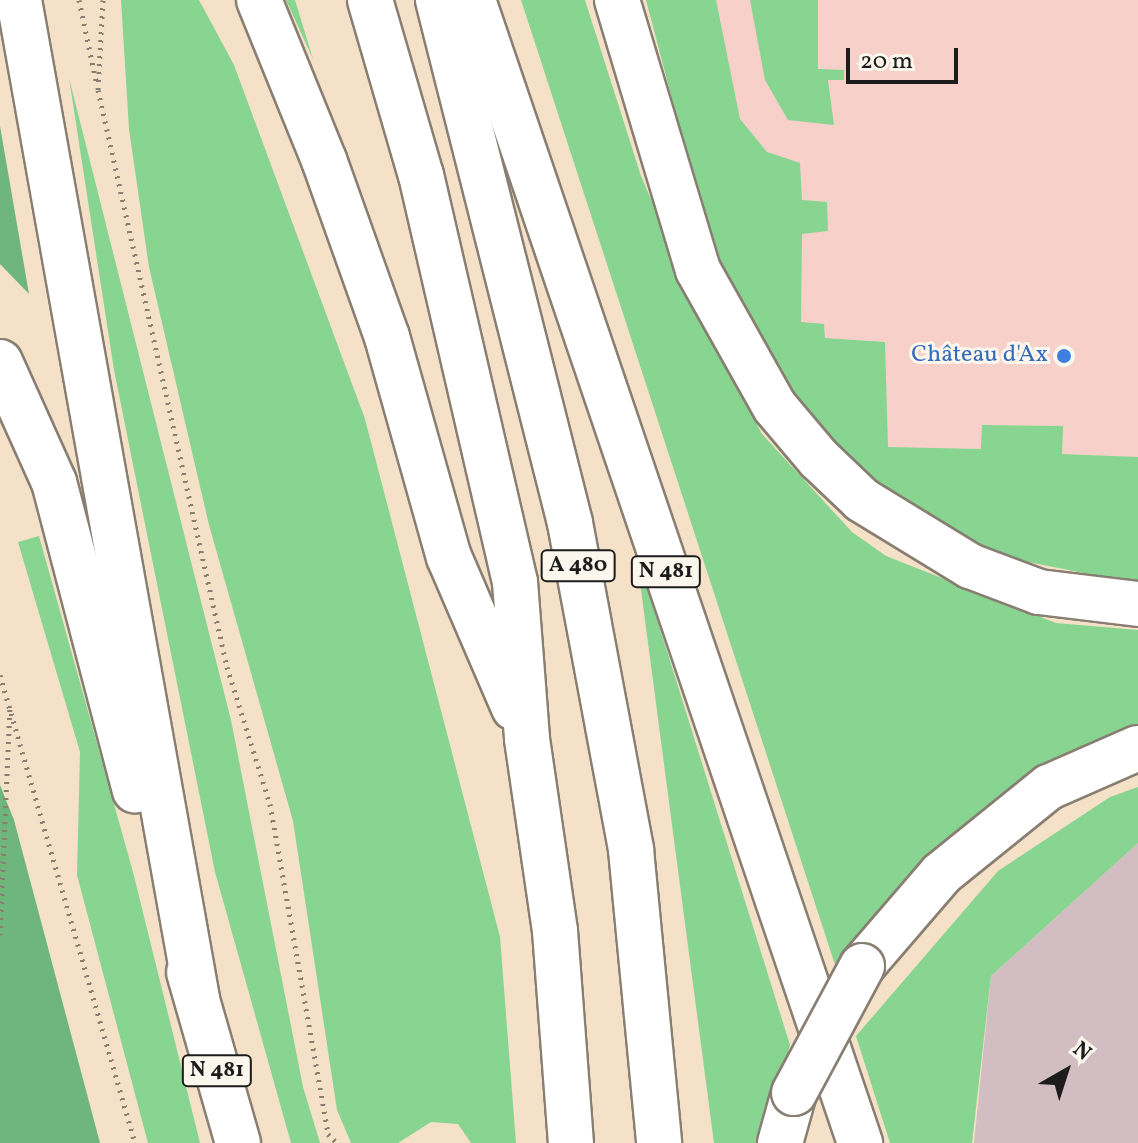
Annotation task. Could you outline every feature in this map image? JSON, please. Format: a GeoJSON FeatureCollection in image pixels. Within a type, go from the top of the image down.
{"type":"FeatureCollection","features":[{"type":"Feature","properties":{"kind":"highway","name":"N 481"},"geometry":{"type":"LineString","coordinates":[[19,0],[197,998],[238,1143]]}},
{"type":"Feature","properties":{"kind":"highway"},"geometry":{"type":"LineString","coordinates":[[259,0],[387,337],[449,557],[527,739]]}},
{"type":"Feature","properties":{"kind":"highway","name":"A 480"},"geometry":{"type":"LineString","coordinates":[[370,0],[421,175],[515,582],[527,739],[555,931],[571,1143]]}},
{"type":"Feature","properties":{"kind":"highway","name":"A 480"},"geometry":{"type":"LineString","coordinates":[[438,0],[570,523],[631,850],[659,1143]]}},
{"type":"Feature","properties":{"kind":"highway","name":"N 481"},"geometry":{"type":"LineString","coordinates":[[473,0],[860,1143]]}},
{"type":"Feature","properties":{"kind":"highway"},"geometry":{"type":"LineString","coordinates":[[617,0],[698,270],[775,407],[819,459],[862,500],[970,566],[1039,592],[1138,604]]}},
{"type":"Feature","properties":{"kind":"highway"},"geometry":{"type":"LineString","coordinates":[[0,362],[54,482],[104,688],[197,998]]}},
{"type":"Feature","properties":{"kind":"highway"},"geometry":{"type":"LineString","coordinates":[[780,1143],[794,1093],[862,966],[941,874],[1049,787],[1138,748]]}},
{"type":"Feature","properties":{"kind":"path"},"geometry":{"type":"LineString","coordinates":[[79,0],[227,667],[270,804],[328,1134],[337,1143]]}},
{"type":"Feature","properties":{"kind":"path"},"geometry":{"type":"LineString","coordinates":[[98,90],[103,0]]}},
{"type":"Feature","properties":{"kind":"path"},"geometry":{"type":"LineString","coordinates":[[0,675],[11,698],[135,1143]]}},
{"type":"Feature","properties":{"kind":"path"},"geometry":{"type":"LineString","coordinates":[[0,935],[11,698]]}},
{"type":"Feature","properties":{"kind":"shaded area"},"geometry":{"type":"Polygon","coordinates":[[[689,0],[1138,0],[1138,457],[1062,454],[1062,426],[982,425],[982,449],[888,448],[805,352],[689,0]]]}},
{"type":"Feature","properties":{"kind":"shaded area"},"geometry":{"type":"Polygon","coordinates":[[[1138,843],[1138,1143],[974,1143],[991,976],[1138,843]]]}},
{"type":"Feature","properties":{"kind":"green space"},"geometry":{"type":"Polygon","coordinates":[[[121,0],[199,0],[234,65],[365,419],[500,937],[516,1143],[471,1143],[458,1124],[431,1122],[398,1143],[351,1143],[337,1110],[293,821],[209,525],[149,267],[129,129],[121,0]]]}},
{"type":"Feature","properties":{"kind":"green space"},"geometry":{"type":"Polygon","coordinates":[[[286,0],[295,0],[313,59],[286,0]]]}},
{"type":"Feature","properties":{"kind":"green space"},"geometry":{"type":"Polygon","coordinates":[[[521,0],[585,0],[641,176],[711,340],[762,434],[852,532],[886,556],[1056,623],[1138,630],[1138,727],[837,971],[521,0]]]}},
{"type":"Feature","properties":{"kind":"green space"},"geometry":{"type":"Polygon","coordinates":[[[646,0],[716,0],[740,119],[767,152],[800,163],[802,200],[827,202],[828,231],[802,234],[801,322],[824,324],[825,338],[885,342],[888,447],[981,449],[982,425],[1063,426],[1062,454],[1138,457],[1138,584],[1013,559],[903,509],[816,423],[766,358],[709,240],[646,0]]]}},
{"type":"Feature","properties":{"kind":"green space"},"geometry":{"type":"Polygon","coordinates":[[[750,0],[818,0],[818,69],[844,70],[844,80],[828,80],[834,125],[788,120],[765,80],[750,0]]]}},
{"type":"Feature","properties":{"kind":"green space"},"geometry":{"type":"Polygon","coordinates":[[[69,78],[231,720],[303,1087],[320,1143],[291,1143],[215,872],[114,370],[69,78]]]}},
{"type":"Feature","properties":{"kind":"green space"},"geometry":{"type":"Polygon","coordinates":[[[0,126],[29,294],[0,264],[0,126]]]}},
{"type":"Feature","properties":{"kind":"green space"},"geometry":{"type":"Polygon","coordinates":[[[39,536],[133,872],[200,1143],[148,1143],[77,875],[80,752],[18,542],[39,536]]]}},
{"type":"Feature","properties":{"kind":"green space"},"geometry":{"type":"Polygon","coordinates":[[[636,552],[790,1045],[763,1143],[714,1143],[636,552]]]}},
{"type":"Feature","properties":{"kind":"green space"},"geometry":{"type":"Polygon","coordinates":[[[0,785],[14,820],[100,1143],[0,1143],[0,785]]]}},
{"type":"Feature","properties":{"kind":"green space"},"geometry":{"type":"Polygon","coordinates":[[[1138,787],[1138,843],[991,976],[972,1143],[890,1143],[856,1036],[998,871],[1110,797],[1138,787]]]}},
{"type":"Feature","properties":{"kind":"place","name":"Château d'Ax"},"geometry":{"type":"Point","coordinates":[1064,356]}}]}
